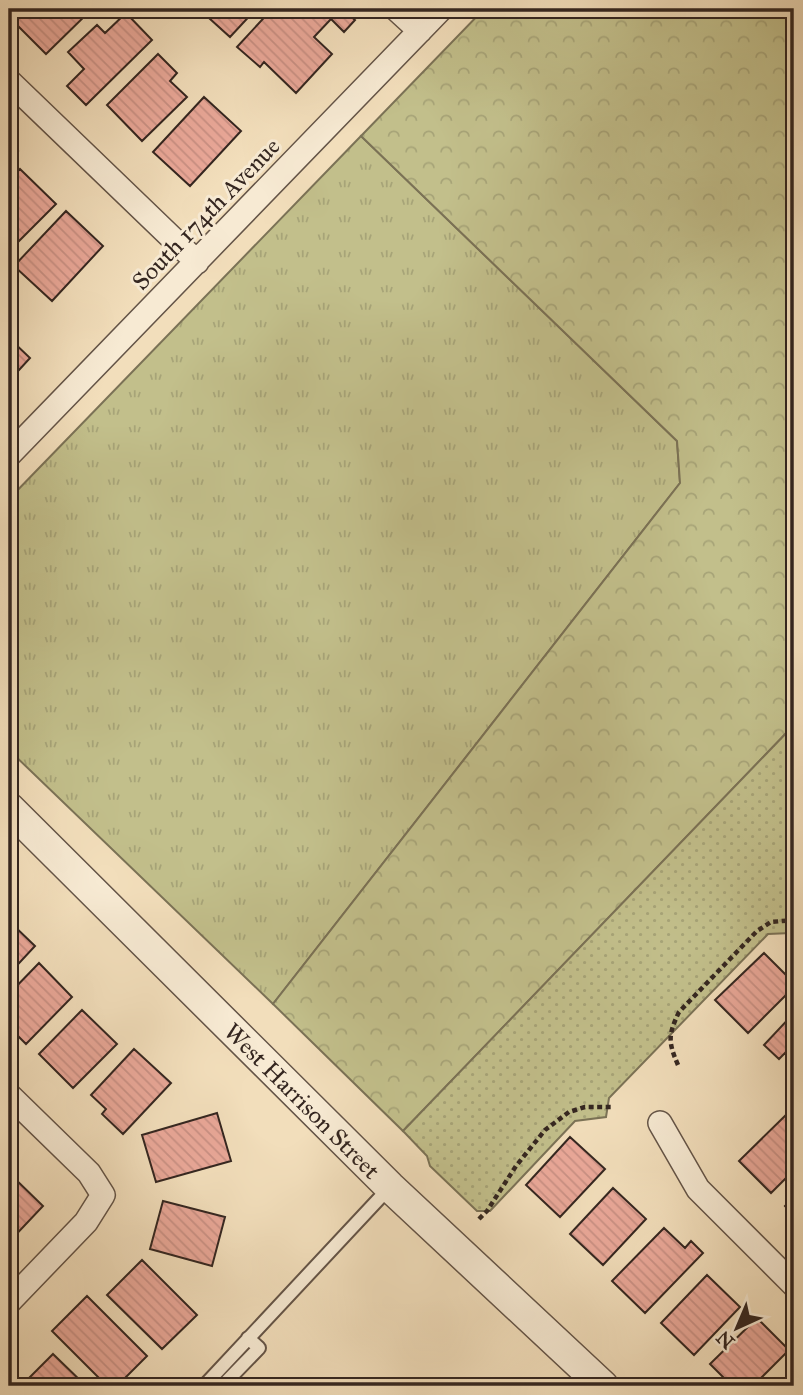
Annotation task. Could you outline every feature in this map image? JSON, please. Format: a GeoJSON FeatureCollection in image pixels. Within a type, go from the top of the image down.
{"type":"FeatureCollection","features":[{"type":"Feature","properties":{"kind":"street"},"geometry":{"type":"LineString","coordinates":[[396,9],[419,31]]}},
{"type":"Feature","properties":{"kind":"street","name":"South 174th Avenue"},"geometry":{"type":"LineString","coordinates":[[9,455],[441,9]]}},
{"type":"Feature","properties":{"kind":"street"},"geometry":{"type":"LineString","coordinates":[[9,81],[197,262]]}},
{"type":"Feature","properties":{"kind":"street","name":"West Harrison Street"},"geometry":{"type":"LineString","coordinates":[[9,808],[390,1188],[603,1386]]}},
{"type":"Feature","properties":{"kind":"street"},"geometry":{"type":"LineString","coordinates":[[9,1095],[89,1173],[103,1195],[86,1222],[9,1302]]}},
{"type":"Feature","properties":{"kind":"street"},"geometry":{"type":"LineString","coordinates":[[660,1123],[698,1189],[794,1284]]}},
{"type":"Feature","properties":{"kind":"lane"},"geometry":{"type":"LineString","coordinates":[[204,1386],[390,1188]]}},
{"type":"Feature","properties":{"kind":"lane"},"geometry":{"type":"LineString","coordinates":[[225,1386],[259,1348],[248,1338]]}},
{"type":"Feature","properties":{"kind":"path"},"geometry":{"type":"LineString","coordinates":[[678,1065],[670,1046],[671,1028],[679,1013],[757,931],[771,922],[794,920]]}},
{"type":"Feature","properties":{"kind":"path"},"geometry":{"type":"LineString","coordinates":[[479,1219],[545,1130],[569,1112],[585,1107],[611,1107]]}},
{"type":"Feature","properties":{"kind":"green space"},"geometry":{"type":"Polygon","coordinates":[[[484,9],[794,9],[794,725],[403,1131],[273,1004],[680,483],[677,441],[361,136],[484,9]]]}},
{"type":"Feature","properties":{"kind":"green space"},"geometry":{"type":"Polygon","coordinates":[[[361,136],[677,441],[680,483],[273,1004],[9,750],[9,499],[361,136]]]}},
{"type":"Feature","properties":{"kind":"green space"},"geometry":{"type":"Polygon","coordinates":[[[794,725],[794,930],[791,933],[768,934],[609,1098],[606,1117],[575,1121],[490,1211],[477,1211],[430,1166],[427,1156],[403,1131],[794,725]]]}},
{"type":"Feature","properties":{"kind":"building"},"geometry":{"type":"Polygon","coordinates":[[[21,9],[92,9],[46,54],[11,19],[21,9]]]}},
{"type":"Feature","properties":{"kind":"building"},"geometry":{"type":"Polygon","coordinates":[[[199,9],[256,9],[230,37],[199,9]]]}},
{"type":"Feature","properties":{"kind":"building"},"geometry":{"type":"Polygon","coordinates":[[[272,9],[342,9],[355,20],[344,32],[331,19],[314,37],[332,54],[296,93],[264,62],[260,67],[237,47],[272,9]]]}},
{"type":"Feature","properties":{"kind":"building"},"geometry":{"type":"Polygon","coordinates":[[[126,13],[152,40],[86,105],[67,86],[84,69],[68,52],[97,25],[105,33],[126,13]]]}},
{"type":"Feature","properties":{"kind":"building"},"geometry":{"type":"Polygon","coordinates":[[[158,54],[177,73],[170,81],[187,97],[142,141],[107,105],[158,54]]]}},
{"type":"Feature","properties":{"kind":"building"},"geometry":{"type":"Polygon","coordinates":[[[204,97],[241,131],[190,186],[153,152],[204,97]]]}},
{"type":"Feature","properties":{"kind":"building"},"geometry":{"type":"Polygon","coordinates":[[[9,142],[18,151],[9,160],[9,142]]]}},
{"type":"Feature","properties":{"kind":"building"},"geometry":{"type":"Polygon","coordinates":[[[20,169],[56,204],[9,251],[9,180],[20,169]]]}},
{"type":"Feature","properties":{"kind":"building"},"geometry":{"type":"Polygon","coordinates":[[[66,211],[103,246],[52,301],[14,266],[66,211]]]}},
{"type":"Feature","properties":{"kind":"building"},"geometry":{"type":"Polygon","coordinates":[[[9,338],[30,358],[9,381],[9,338]]]}},
{"type":"Feature","properties":{"kind":"building"},"geometry":{"type":"Polygon","coordinates":[[[9,921],[35,946],[9,974],[9,921]]]}},
{"type":"Feature","properties":{"kind":"building"},"geometry":{"type":"Polygon","coordinates":[[[764,953],[794,983],[794,987],[748,1033],[715,1000],[764,953]]]}},
{"type":"Feature","properties":{"kind":"building"},"geometry":{"type":"Polygon","coordinates":[[[39,963],[72,997],[26,1044],[9,1027],[9,994],[39,963]]]}},
{"type":"Feature","properties":{"kind":"building"},"geometry":{"type":"Polygon","coordinates":[[[82,1010],[117,1044],[73,1088],[39,1054],[82,1010]]]}},
{"type":"Feature","properties":{"kind":"building"},"geometry":{"type":"Polygon","coordinates":[[[794,1013],[794,1062],[785,1053],[779,1059],[764,1045],[794,1013]]]}},
{"type":"Feature","properties":{"kind":"building"},"geometry":{"type":"Polygon","coordinates":[[[134,1049],[171,1083],[123,1134],[102,1114],[106,1109],[91,1095],[134,1049]]]}},
{"type":"Feature","properties":{"kind":"building"},"geometry":{"type":"Polygon","coordinates":[[[217,1113],[231,1161],[156,1182],[142,1135],[217,1113]]]}},
{"type":"Feature","properties":{"kind":"building"},"geometry":{"type":"Polygon","coordinates":[[[788,1113],[794,1119],[794,1170],[771,1193],[739,1161],[788,1113]]]}},
{"type":"Feature","properties":{"kind":"building"},"geometry":{"type":"Polygon","coordinates":[[[570,1137],[605,1169],[560,1217],[526,1185],[570,1137]]]}},
{"type":"Feature","properties":{"kind":"building"},"geometry":{"type":"Polygon","coordinates":[[[9,1173],[43,1206],[9,1242],[9,1173]]]}},
{"type":"Feature","properties":{"kind":"building"},"geometry":{"type":"Polygon","coordinates":[[[613,1188],[646,1219],[603,1265],[570,1234],[613,1188]]]}},
{"type":"Feature","properties":{"kind":"building"},"geometry":{"type":"Polygon","coordinates":[[[794,1197],[794,1216],[785,1206],[794,1197]]]}},
{"type":"Feature","properties":{"kind":"building"},"geometry":{"type":"Polygon","coordinates":[[[163,1201],[225,1217],[212,1266],[150,1249],[163,1201]]]}},
{"type":"Feature","properties":{"kind":"building"},"geometry":{"type":"Polygon","coordinates":[[[664,1228],[685,1248],[691,1241],[703,1253],[645,1313],[612,1281],[664,1228]]]}},
{"type":"Feature","properties":{"kind":"building"},"geometry":{"type":"Polygon","coordinates":[[[142,1260],[197,1315],[162,1349],[107,1295],[142,1260]]]}},
{"type":"Feature","properties":{"kind":"building"},"geometry":{"type":"Polygon","coordinates":[[[707,1275],[740,1307],[694,1355],[661,1323],[707,1275]]]}},
{"type":"Feature","properties":{"kind":"building"},"geometry":{"type":"Polygon","coordinates":[[[87,1296],[147,1356],[117,1386],[107,1386],[52,1331],[87,1296]]]}},
{"type":"Feature","properties":{"kind":"building"},"geometry":{"type":"Polygon","coordinates":[[[757,1318],[789,1350],[753,1386],[732,1386],[710,1364],[757,1318]]]}},
{"type":"Feature","properties":{"kind":"building"},"geometry":{"type":"Polygon","coordinates":[[[53,1354],[86,1386],[21,1386],[53,1354]]]}},
{"type":"Feature","properties":{"kind":"building"},"geometry":{"type":"Polygon","coordinates":[[[794,1370],[794,1386],[779,1386],[794,1370]]]}}]}
